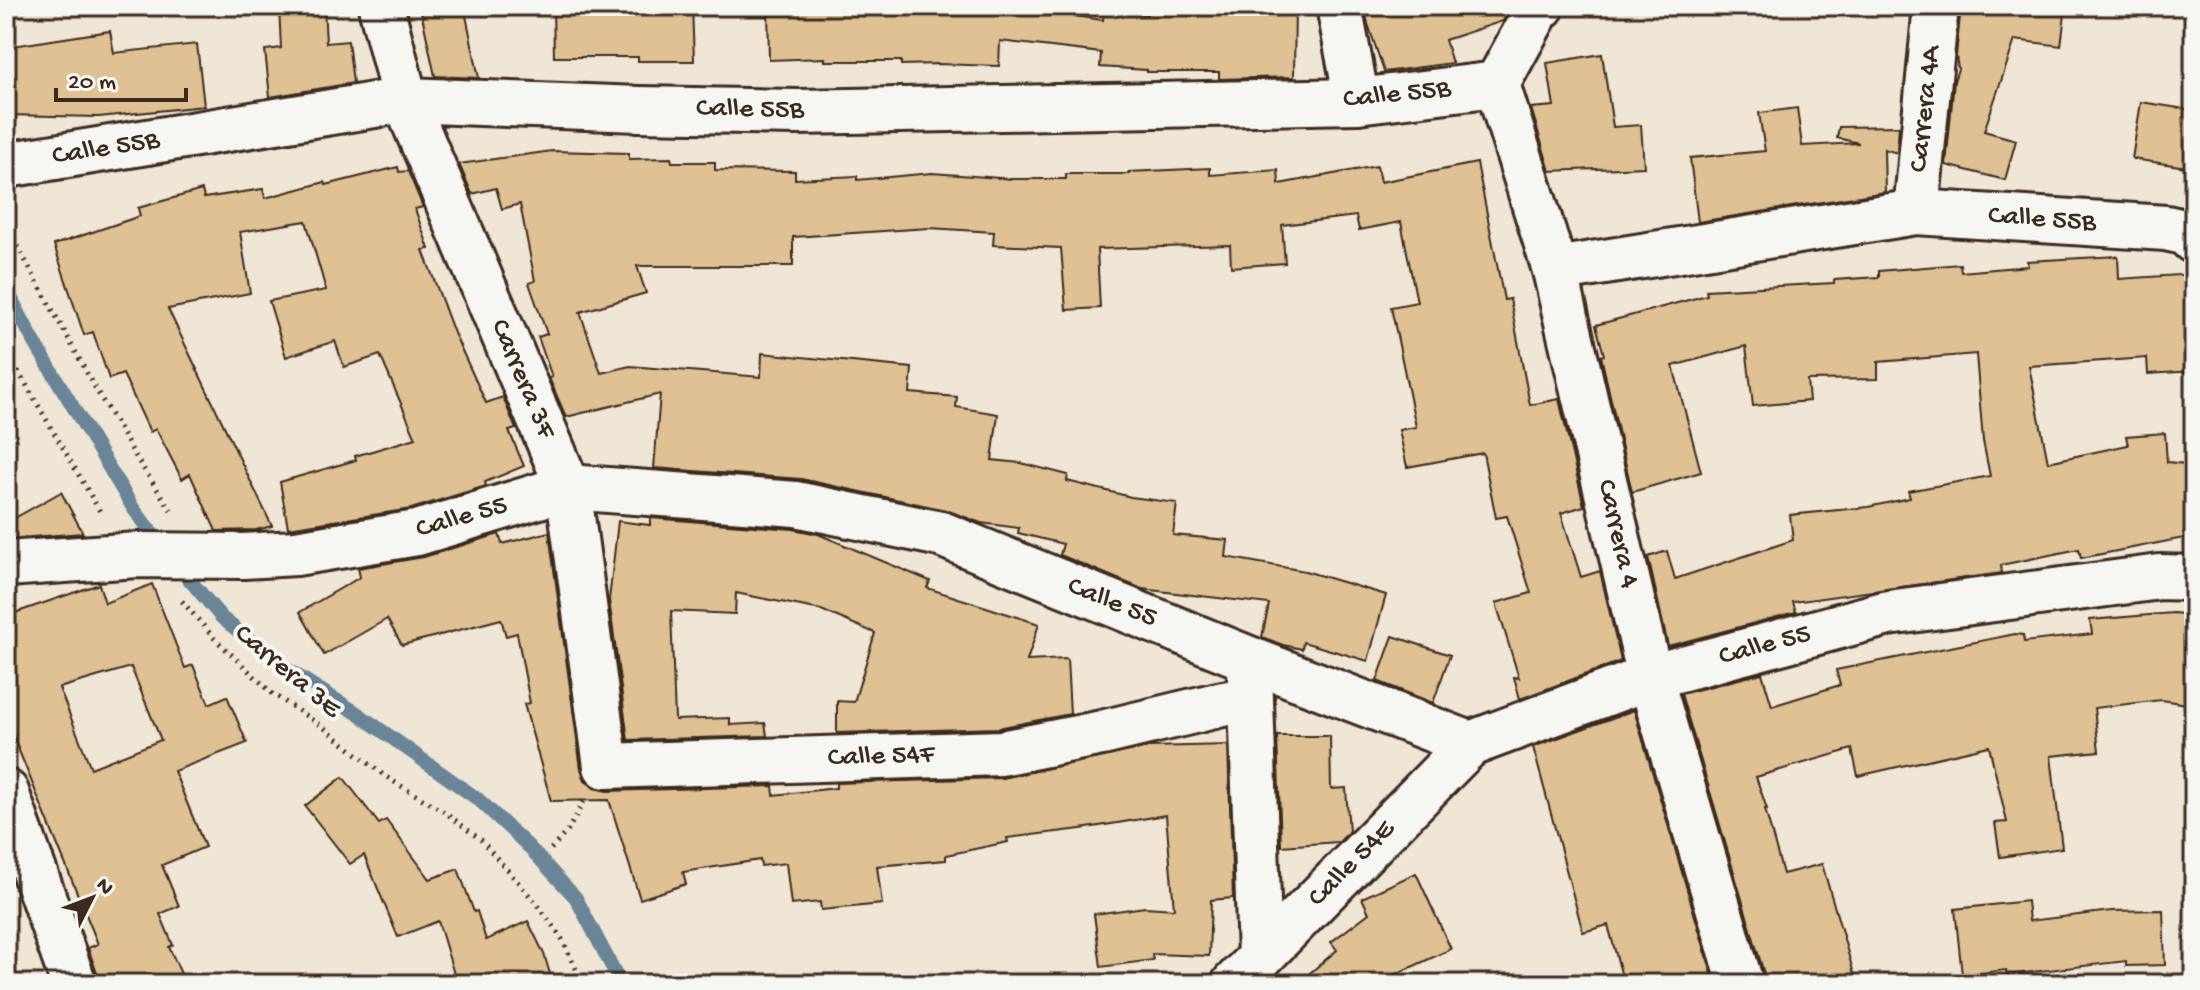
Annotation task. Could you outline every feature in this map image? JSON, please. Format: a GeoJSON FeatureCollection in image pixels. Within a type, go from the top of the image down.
{"type":"FeatureCollection","features":[{"type":"Feature","properties":{"kind":"street","name":"Carrera 3F"},"geometry":{"type":"LineString","coordinates":[[381,6],[405,100],[568,487],[606,766]]}},
{"type":"Feature","properties":{"kind":"street"},"geometry":{"type":"LineString","coordinates":[[1339,6],[1357,101]]}},
{"type":"Feature","properties":{"kind":"street"},"geometry":{"type":"LineString","coordinates":[[1497,84],[1542,6]]}},
{"type":"Feature","properties":{"kind":"street","name":"Carrera 4A"},"geometry":{"type":"LineString","coordinates":[[1916,212],[1936,6]]}},
{"type":"Feature","properties":{"kind":"street","name":"Calle 55B"},"geometry":{"type":"LineString","coordinates":[[6,165],[405,100],[798,112],[1357,101],[1497,84]]}},
{"type":"Feature","properties":{"kind":"street","name":"Carrera 4"},"geometry":{"type":"LineString","coordinates":[[1497,84],[1555,270],[1650,677],[1741,984]]}},
{"type":"Feature","properties":{"kind":"street","name":"Calle 55B"},"geometry":{"type":"LineString","coordinates":[[1555,270],[1916,212],[2166,228],[2184,232],[2194,241]]}},
{"type":"Feature","properties":{"kind":"street","name":"Calle 55"},"geometry":{"type":"LineString","coordinates":[[6,564],[138,555],[296,553],[417,533],[568,487],[796,504],[941,534],[1250,679],[1470,744],[1650,677],[1888,613],[2160,577],[2194,578]]}},
{"type":"Feature","properties":{"kind":"street"},"geometry":{"type":"LineString","coordinates":[[1247,970],[1250,679]]}},
{"type":"Feature","properties":{"kind":"street","name":"Calle 54F"},"geometry":{"type":"LineString","coordinates":[[606,766],[1001,753],[1218,705],[1250,679]]}},
{"type":"Feature","properties":{"kind":"street","name":"Calle 54E"},"geometry":{"type":"LineString","coordinates":[[1247,970],[1470,744]]}},
{"type":"Feature","properties":{"kind":"street"},"geometry":{"type":"LineString","coordinates":[[6,792],[74,984]]}},
{"type":"Feature","properties":{"kind":"path"},"geometry":{"type":"LineString","coordinates":[[6,225],[119,427],[200,555]]}},
{"type":"Feature","properties":{"kind":"path","name":"Carrera 3E"},"geometry":{"type":"LineString","coordinates":[[6,350],[111,529],[154,570],[214,638],[273,694],[323,727],[386,777],[446,813],[481,840],[538,905],[562,939],[583,984]]}},
{"type":"Feature","properties":{"kind":"path"},"geometry":{"type":"LineString","coordinates":[[551,849],[568,830],[606,766]]}},
{"type":"Feature","properties":{"kind":"building"},"geometry":{"type":"Polygon","coordinates":[[[279,6],[324,6],[326,43],[348,41],[353,83],[270,97],[265,50],[281,48],[279,6]]]}},
{"type":"Feature","properties":{"kind":"building"},"geometry":{"type":"Polygon","coordinates":[[[464,6],[479,78],[435,76],[421,11],[464,6]]]}},
{"type":"Feature","properties":{"kind":"building"},"geometry":{"type":"Polygon","coordinates":[[[553,6],[692,6],[694,61],[554,57],[553,6]]]}},
{"type":"Feature","properties":{"kind":"building"},"geometry":{"type":"Polygon","coordinates":[[[768,6],[1008,6],[1103,20],[1104,11],[1147,15],[1147,6],[1295,6],[1294,77],[1219,79],[1219,72],[1147,72],[1100,67],[1101,53],[1000,41],[999,66],[901,65],[901,61],[825,61],[825,58],[769,60],[768,6]]]}},
{"type":"Feature","properties":{"kind":"building"},"geometry":{"type":"Polygon","coordinates":[[[1364,6],[1511,6],[1503,21],[1445,40],[1452,63],[1384,72],[1364,6]]]}},
{"type":"Feature","properties":{"kind":"building"},"geometry":{"type":"Polygon","coordinates":[[[1961,6],[2066,6],[2061,46],[2015,40],[1984,131],[2016,140],[2005,180],[1946,165],[1954,81],[1958,69],[1956,56],[1961,6]]]}},
{"type":"Feature","properties":{"kind":"building"},"geometry":{"type":"Polygon","coordinates":[[[110,31],[114,53],[197,44],[204,106],[99,117],[6,115],[6,47],[110,31]]]}},
{"type":"Feature","properties":{"kind":"building"},"geometry":{"type":"Polygon","coordinates":[[[1602,54],[1613,127],[1641,125],[1644,167],[1550,171],[1531,108],[1554,106],[1547,63],[1602,54]]]}},
{"type":"Feature","properties":{"kind":"building"},"geometry":{"type":"Polygon","coordinates":[[[2141,102],[2192,110],[2187,167],[2132,159],[2141,102]]]}},
{"type":"Feature","properties":{"kind":"building"},"geometry":{"type":"Polygon","coordinates":[[[1797,108],[1802,146],[1859,143],[1837,138],[1839,127],[1899,126],[1897,153],[1884,149],[1885,192],[1698,222],[1690,158],[1765,151],[1759,113],[1797,108]]]}},
{"type":"Feature","properties":{"kind":"building"},"geometry":{"type":"Polygon","coordinates":[[[552,151],[629,153],[629,159],[671,158],[672,162],[715,162],[715,170],[795,171],[795,179],[857,176],[857,180],[932,173],[1066,179],[1066,174],[1129,174],[1210,168],[1210,175],[1278,170],[1279,184],[1377,166],[1380,182],[1477,163],[1504,300],[1510,299],[1530,405],[1559,399],[1584,506],[1561,513],[1581,577],[1600,571],[1621,661],[1520,699],[1514,677],[1519,678],[1496,603],[1531,593],[1507,516],[1496,518],[1483,453],[1407,467],[1399,430],[1416,427],[1391,307],[1417,302],[1401,222],[1359,230],[1356,216],[1282,225],[1285,263],[1231,267],[1230,245],[1097,249],[1100,308],[1066,310],[1061,248],[993,245],[994,232],[929,228],[793,237],[793,266],[637,266],[646,293],[580,312],[601,373],[630,366],[761,377],[762,353],[912,368],[910,393],[957,397],[956,407],[998,414],[992,460],[1021,463],[1068,475],[1067,481],[1131,497],[1177,503],[1173,535],[1228,540],[1226,557],[1305,571],[1386,595],[1368,661],[1303,642],[1302,649],[1262,637],[1269,604],[1142,589],[1060,555],[1063,544],[1018,533],[1019,528],[981,523],[946,510],[801,479],[654,468],[660,394],[566,417],[549,378],[552,377],[538,337],[547,334],[529,283],[535,281],[520,204],[502,209],[496,188],[472,194],[459,164],[552,151]]]}},
{"type":"Feature","properties":{"kind":"building"},"geometry":{"type":"Polygon","coordinates":[[[398,167],[399,172],[408,171],[423,207],[415,209],[429,249],[423,250],[454,333],[486,403],[503,397],[516,429],[509,431],[524,466],[485,482],[486,486],[411,509],[288,528],[280,482],[356,460],[355,456],[416,438],[380,355],[344,367],[335,341],[286,357],[269,301],[326,290],[306,221],[240,232],[250,293],[168,309],[272,526],[256,530],[216,531],[190,474],[182,479],[156,429],[150,432],[123,374],[109,379],[93,332],[84,335],[54,245],[140,216],[138,208],[202,190],[204,198],[263,189],[265,198],[398,167]]]}},
{"type":"Feature","properties":{"kind":"building"},"geometry":{"type":"Polygon","coordinates":[[[2118,256],[2119,279],[2194,274],[2194,371],[2148,374],[2147,358],[2029,366],[2048,462],[2128,445],[2126,436],[2165,433],[2167,462],[2194,465],[2194,536],[2081,558],[2079,549],[2001,565],[2002,573],[1793,602],[1796,612],[1668,646],[1648,557],[1667,551],[1675,579],[1793,540],[1790,515],[1868,507],[1910,498],[1908,491],[1990,476],[1983,441],[1976,354],[1878,362],[1878,379],[1807,380],[1809,401],[1753,406],[1746,346],[1673,366],[1701,472],[1632,492],[1596,325],[1707,295],[1706,290],[1834,283],[1834,280],[1879,277],[1879,271],[1960,264],[1961,272],[2028,266],[2027,261],[2118,256]]]}},
{"type":"Feature","properties":{"kind":"building"},"geometry":{"type":"Polygon","coordinates":[[[61,492],[83,533],[6,539],[6,523],[61,492]]]}},
{"type":"Feature","properties":{"kind":"building"},"geometry":{"type":"Polygon","coordinates":[[[650,518],[793,529],[818,534],[930,581],[927,588],[1039,624],[1027,661],[1067,659],[1070,714],[998,728],[837,733],[837,701],[854,702],[875,633],[821,610],[736,593],[735,614],[671,611],[675,720],[730,718],[730,725],[765,723],[767,736],[628,740],[609,600],[618,521],[650,525],[650,518]]]}},
{"type":"Feature","properties":{"kind":"building"},"geometry":{"type":"Polygon","coordinates":[[[549,532],[581,769],[585,780],[594,788],[607,791],[773,786],[774,795],[836,788],[836,783],[1002,778],[1149,747],[1228,745],[1233,898],[1211,900],[1209,956],[1152,954],[1153,960],[1101,967],[1094,914],[1145,907],[1174,909],[1166,815],[1007,838],[1008,842],[946,855],[946,860],[877,866],[882,904],[821,910],[820,902],[791,905],[786,863],[761,866],[760,860],[683,872],[686,884],[640,899],[609,800],[551,801],[524,704],[530,703],[517,633],[506,636],[501,619],[402,645],[387,619],[324,655],[300,612],[360,577],[358,568],[424,557],[499,534],[502,544],[549,532]]]}},
{"type":"Feature","properties":{"kind":"building"},"geometry":{"type":"Polygon","coordinates":[[[99,584],[105,603],[152,584],[185,668],[193,665],[209,704],[227,696],[247,743],[174,771],[205,847],[162,865],[179,906],[160,914],[173,945],[169,947],[182,976],[163,984],[98,984],[88,948],[98,944],[6,719],[6,616],[99,584]],[[131,667],[59,688],[91,768],[161,740],[131,667]]]}},
{"type":"Feature","properties":{"kind":"building"},"geometry":{"type":"Polygon","coordinates":[[[2173,613],[2194,615],[2194,705],[2161,700],[2094,708],[2099,751],[2051,756],[2062,848],[2000,857],[1995,823],[2007,822],[1989,746],[1858,776],[1852,749],[1756,777],[1783,874],[1822,864],[1857,984],[1765,984],[1681,694],[1762,673],[1772,706],[1840,685],[1836,670],[2015,634],[2023,635],[2024,642],[2092,634],[2090,620],[2173,613]]]}},
{"type":"Feature","properties":{"kind":"building"},"geometry":{"type":"Polygon","coordinates":[[[1393,636],[1450,655],[1433,703],[1377,681],[1393,636]]]}},
{"type":"Feature","properties":{"kind":"building"},"geometry":{"type":"Polygon","coordinates":[[[1634,710],[1715,984],[1624,984],[1608,925],[1583,932],[1533,747],[1634,710]]]}},
{"type":"Feature","properties":{"kind":"building"},"geometry":{"type":"Polygon","coordinates":[[[1277,736],[1330,736],[1331,789],[1346,788],[1349,832],[1339,842],[1281,846],[1277,736]]]}},
{"type":"Feature","properties":{"kind":"building"},"geometry":{"type":"Polygon","coordinates":[[[343,777],[379,824],[386,820],[430,879],[458,869],[486,940],[528,921],[544,954],[553,984],[457,984],[438,921],[398,937],[364,855],[350,864],[305,806],[343,777]]]}},
{"type":"Feature","properties":{"kind":"building"},"geometry":{"type":"Polygon","coordinates":[[[1416,873],[1451,949],[1375,984],[1297,984],[1337,950],[1331,942],[1369,913],[1362,898],[1416,873]]]}},
{"type":"Feature","properties":{"kind":"building"},"geometry":{"type":"Polygon","coordinates":[[[2027,901],[2029,921],[2112,911],[2163,910],[2165,965],[2126,966],[2126,961],[2007,975],[2006,970],[1962,975],[1955,909],[2027,901]]]}},
{"type":"Feature","properties":{"kind":"waterway"},"geometry":{"type":"LineString","coordinates":[[6,288],[133,508],[162,546]]}},
{"type":"Feature","properties":{"kind":"waterway"},"geometry":{"type":"LineString","coordinates":[[177,565],[222,618],[285,668],[357,713],[479,800],[527,845],[576,898],[621,984]]}}]}
